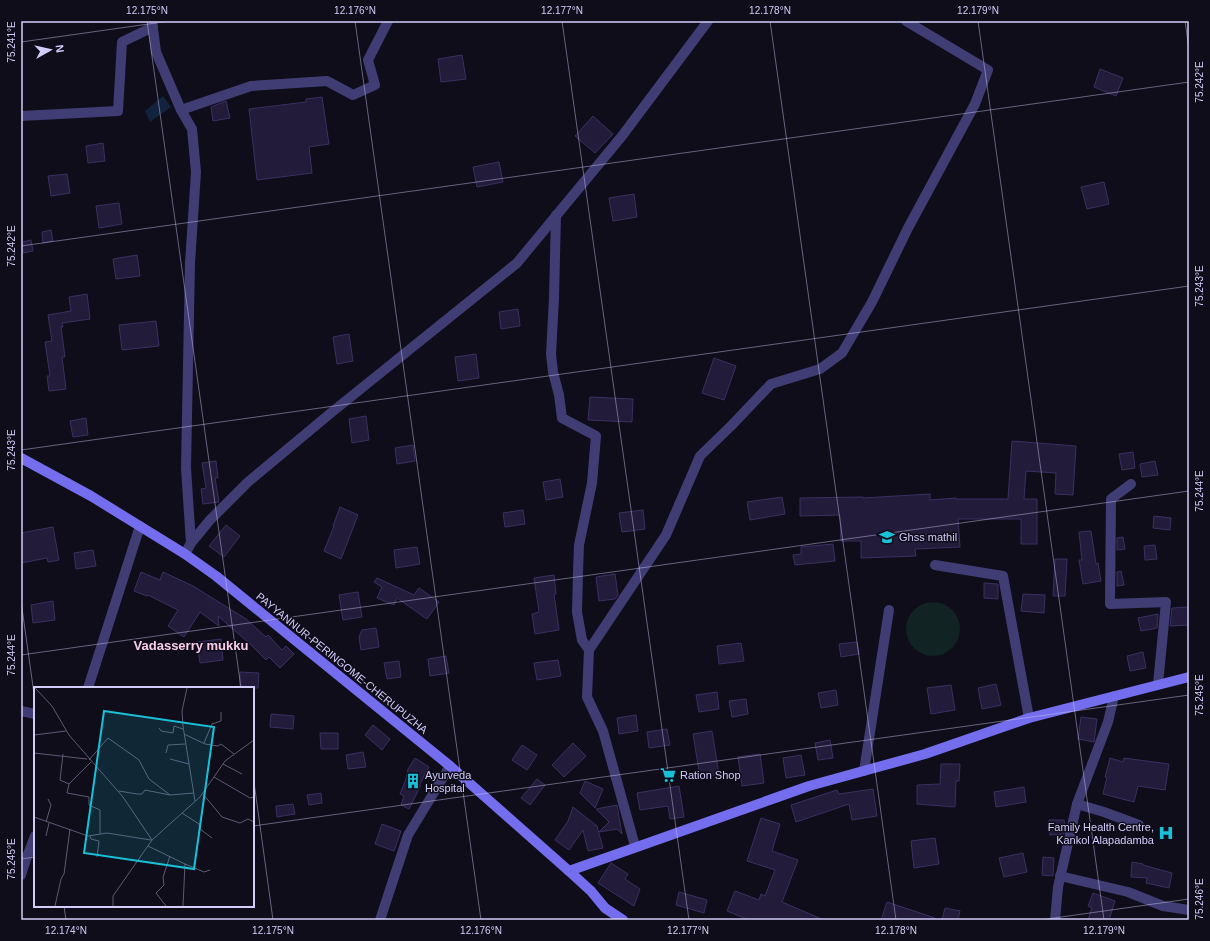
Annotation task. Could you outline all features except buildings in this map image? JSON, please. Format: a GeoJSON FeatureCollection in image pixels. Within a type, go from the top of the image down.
{"type":"FeatureCollection","features":[{"type":"Feature","properties":{"kind":"main road","name":"PAYYANNUR-PERINGOME-CHERUPUZHA"},"geometry":{"type":"LineString","coordinates":[[21,458],[92,496],[185,554],[216,576],[450,766],[591,891],[605,908],[623,920]]}},
{"type":"Feature","properties":{"kind":"main road"},"geometry":{"type":"LineString","coordinates":[[569,871],[635,846],[809,786],[925,754],[1028,718],[1189,677]]}},
{"type":"Feature","properties":{"kind":"street"},"geometry":{"type":"LineString","coordinates":[[181,110],[251,86],[327,81],[354,95],[375,85],[368,60],[388,21]]}},
{"type":"Feature","properties":{"kind":"street"},"geometry":{"type":"LineString","coordinates":[[185,554],[191,543],[210,520],[248,482],[516,263],[622,136],[708,21]]}},
{"type":"Feature","properties":{"kind":"street"},"geometry":{"type":"LineString","coordinates":[[635,846],[602,731],[588,697],[589,650],[666,535],[700,456],[771,384],[820,369],[842,353],[872,302],[908,228],[975,104],[988,70],[906,21]]}},
{"type":"Feature","properties":{"kind":"street"},"geometry":{"type":"LineString","coordinates":[[21,116],[118,111],[122,42],[152,24],[156,52],[181,110],[192,129],[196,172],[190,263],[186,468],[191,543]]}},
{"type":"Feature","properties":{"kind":"street"},"geometry":{"type":"LineString","coordinates":[[556,215],[551,354],[553,372],[559,395],[562,418],[596,436],[592,482],[579,545],[578,572],[577,612],[582,640],[589,650]]}},
{"type":"Feature","properties":{"kind":"street"},"geometry":{"type":"LineString","coordinates":[[1131,484],[1111,499],[1110,604],[1166,602],[1158,684]]}},
{"type":"Feature","properties":{"kind":"street"},"geometry":{"type":"LineString","coordinates":[[88,687],[140,526]]}},
{"type":"Feature","properties":{"kind":"street"},"geometry":{"type":"LineString","coordinates":[[935,565],[1003,576],[1028,718]]}},
{"type":"Feature","properties":{"kind":"street"},"geometry":{"type":"LineString","coordinates":[[864,771],[890,610]]}},
{"type":"Feature","properties":{"kind":"street"},"geometry":{"type":"LineString","coordinates":[[1055,920],[1060,876],[1077,804],[1108,722],[1114,696]]}},
{"type":"Feature","properties":{"kind":"street"},"geometry":{"type":"LineString","coordinates":[[21,711],[34,714]]}},
{"type":"Feature","properties":{"kind":"street"},"geometry":{"type":"LineString","coordinates":[[380,920],[408,835],[450,766]]}},
{"type":"Feature","properties":{"kind":"street"},"geometry":{"type":"LineString","coordinates":[[1077,804],[1140,825]]}},
{"type":"Feature","properties":{"kind":"street"},"geometry":{"type":"LineString","coordinates":[[21,875],[23,863],[34,838]]}},
{"type":"Feature","properties":{"kind":"street"},"geometry":{"type":"LineString","coordinates":[[1060,876],[1128,892],[1163,906],[1189,910]]}},
{"type":"Feature","properties":{"kind":"shaded area"},"geometry":{"type":"Polygon","coordinates":[[[933,602],[943,604],[952,610],[958,619],[960,629],[958,639],[952,648],[943,654],[933,656],[923,654],[914,648],[908,639],[906,629],[908,619],[914,610],[923,604],[933,602]]]}},
{"type":"Feature","properties":{"kind":"water"},"geometry":{"type":"Polygon","coordinates":[[[163,96],[171,107],[150,122],[145,111],[163,96]]]}},
{"type":"Feature","properties":{"kind":"place","name":"Ghss mathil"},"geometry":{"type":"Point","coordinates":[887,537]}},
{"type":"Feature","properties":{"kind":"place","name":"Ration Shop"},"geometry":{"type":"Point","coordinates":[668,775]}},
{"type":"Feature","properties":{"kind":"place","name":"Ayurveda Hospital"},"geometry":{"type":"Point","coordinates":[413,781]}},
{"type":"Feature","properties":{"kind":"place","name":"Family Health Centre, Kankol Alapadamba"},"geometry":{"type":"Point","coordinates":[1166,833]}},
{"type":"Feature","properties":{"kind":"district","name":"Vadasserry mukku"},"geometry":{"type":"Point","coordinates":[191,645]}}]}
